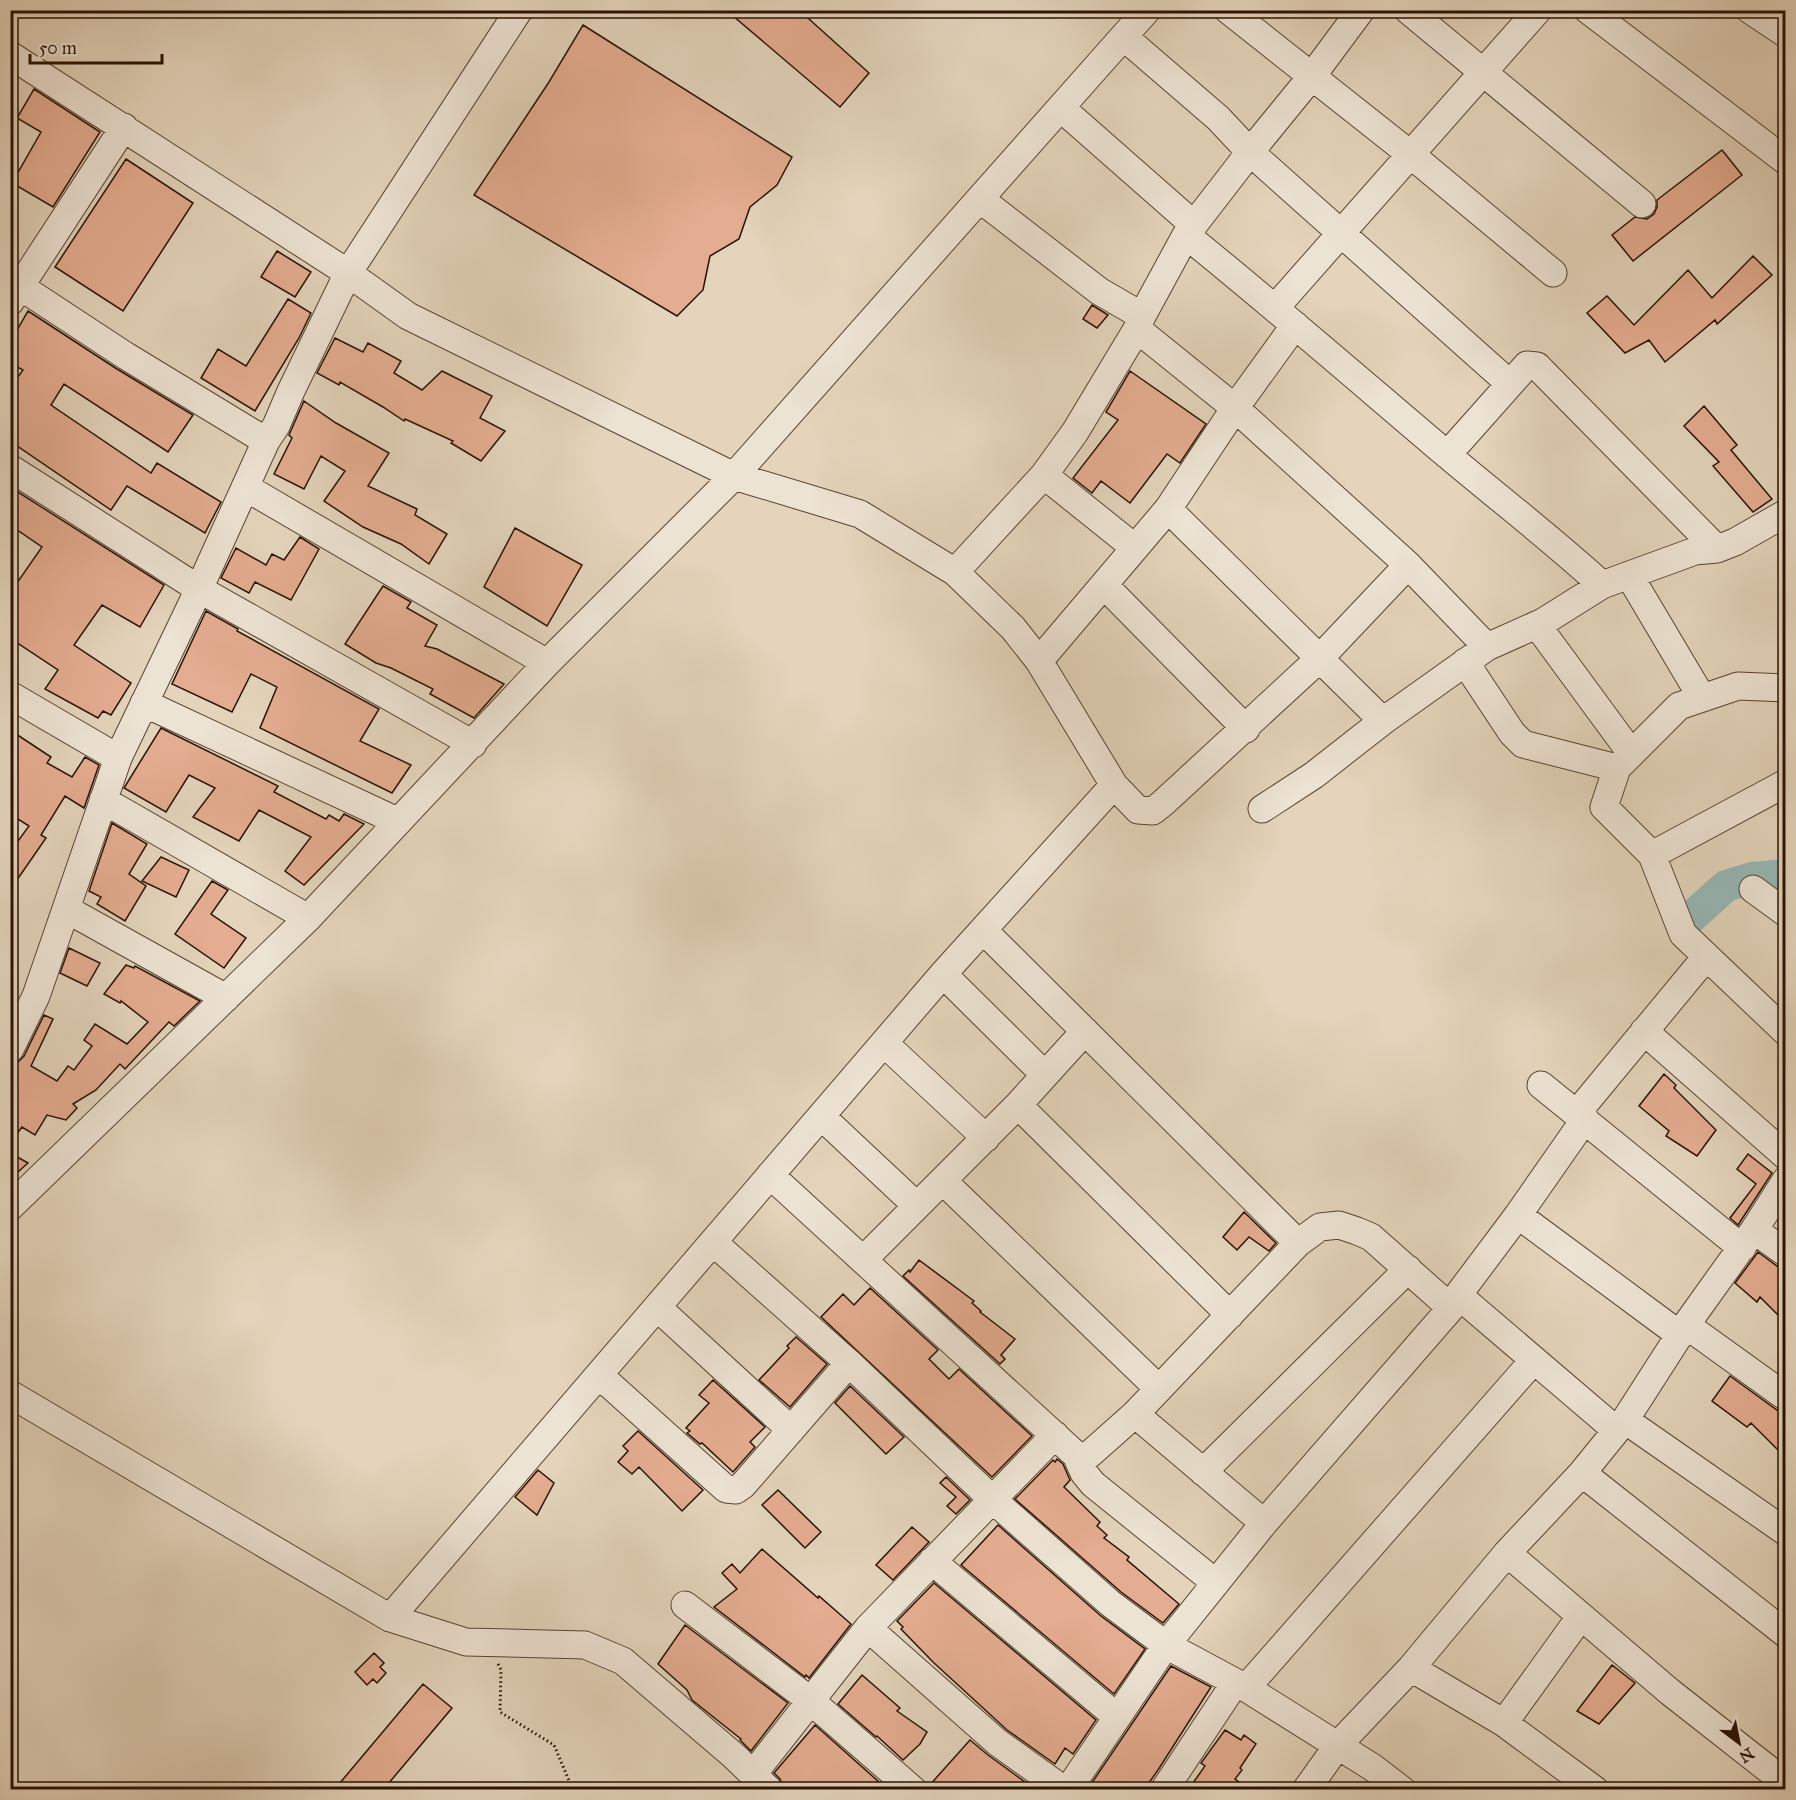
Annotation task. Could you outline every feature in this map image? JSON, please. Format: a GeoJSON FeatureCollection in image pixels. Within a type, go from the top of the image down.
{"type":"FeatureCollection","features":[{"type":"Feature","properties":{"kind":"street"},"geometry":{"type":"LineString","coordinates":[[10,1049],[36,996],[118,758],[199,589],[266,441],[276,426],[348,273],[519,10]]}},
{"type":"Feature","properties":{"kind":"street"},"geometry":{"type":"LineString","coordinates":[[10,1207],[308,918],[547,663],[734,476],[1148,10]]}},
{"type":"Feature","properties":{"kind":"street"},"geometry":{"type":"LineString","coordinates":[[1228,10],[1410,154],[1553,273]]}},
{"type":"Feature","properties":{"kind":"street"},"geometry":{"type":"LineString","coordinates":[[955,572],[1044,475],[1075,432],[1140,322],[1190,230],[1312,76],[1361,10]]}},
{"type":"Feature","properties":{"kind":"street"},"geometry":{"type":"LineString","coordinates":[[1408,10],[1642,204]]}},
{"type":"Feature","properties":{"kind":"street"},"geometry":{"type":"LineString","coordinates":[[1039,661],[1168,509],[1235,408],[1285,316],[1342,234],[1538,10]]}},
{"type":"Feature","properties":{"kind":"street"},"geometry":{"type":"LineString","coordinates":[[1588,10],[1782,148]]}},
{"type":"Feature","properties":{"kind":"street"},"geometry":{"type":"LineString","coordinates":[[1750,10],[1785,33]]}},
{"type":"Feature","properties":{"kind":"street"},"geometry":{"type":"LineString","coordinates":[[1124,37],[1218,118],[1250,152],[1509,383]]}},
{"type":"Feature","properties":{"kind":"street"},"geometry":{"type":"LineString","coordinates":[[10,55],[348,273],[408,316],[734,476],[860,514],[955,572],[1013,628],[1039,661],[1114,785],[1138,810],[1153,811],[1246,729],[1319,659],[1408,565]]}},
{"type":"Feature","properties":{"kind":"street"},"geometry":{"type":"LineString","coordinates":[[1061,108],[1285,316],[1570,555],[1602,585]]}},
{"type":"Feature","properties":{"kind":"street"},"geometry":{"type":"LineString","coordinates":[[124,127],[16,295],[126,356],[266,441]]}},
{"type":"Feature","properties":{"kind":"street"},"geometry":{"type":"LineString","coordinates":[[980,199],[1140,322],[1408,565],[1476,655],[1512,732],[1523,744],[1580,758],[1624,760]]}},
{"type":"Feature","properties":{"kind":"street"},"geometry":{"type":"LineString","coordinates":[[1447,454],[1527,365],[1538,366],[1717,549]]}},
{"type":"Feature","properties":{"kind":"street"},"geometry":{"type":"LineString","coordinates":[[10,468],[199,589],[473,744]]}},
{"type":"Feature","properties":{"kind":"street"},"geometry":{"type":"LineString","coordinates":[[1044,475],[1135,548]]}},
{"type":"Feature","properties":{"kind":"street"},"geometry":{"type":"LineString","coordinates":[[245,487],[547,663]]}},
{"type":"Feature","properties":{"kind":"street"},"geometry":{"type":"LineString","coordinates":[[1168,509],[1383,721]]}},
{"type":"Feature","properties":{"kind":"street"},"geometry":{"type":"LineString","coordinates":[[1262,809],[1314,775],[1383,721],[1476,655],[1537,625],[1602,585],[1695,551],[1717,549],[1785,513]]}},
{"type":"Feature","properties":{"kind":"street"},"geometry":{"type":"LineString","coordinates":[[1629,575],[1702,698]]}},
{"type":"Feature","properties":{"kind":"street"},"geometry":{"type":"LineString","coordinates":[[1104,585],[1246,729]]}},
{"type":"Feature","properties":{"kind":"street"},"geometry":{"type":"LineString","coordinates":[[1537,625],[1624,760]]}},
{"type":"Feature","properties":{"kind":"street"},"geometry":{"type":"LineString","coordinates":[[1604,807],[1624,760],[1679,706],[1738,686],[1785,688]]}},
{"type":"Feature","properties":{"kind":"street"},"geometry":{"type":"LineString","coordinates":[[10,695],[118,758]]}},
{"type":"Feature","properties":{"kind":"street"},"geometry":{"type":"LineString","coordinates":[[144,703],[398,821]]}},
{"type":"Feature","properties":{"kind":"street"},"geometry":{"type":"LineString","coordinates":[[1580,758],[1604,807],[1652,855],[1683,934],[1785,1032]]}},
{"type":"Feature","properties":{"kind":"street"},"geometry":{"type":"LineString","coordinates":[[1652,855],[1785,783]]}},
{"type":"Feature","properties":{"kind":"street"},"geometry":{"type":"LineString","coordinates":[[390,1618],[943,974],[1114,785]]}},
{"type":"Feature","properties":{"kind":"street"},"geometry":{"type":"LineString","coordinates":[[103,800],[308,918]]}},
{"type":"Feature","properties":{"kind":"street"},"geometry":{"type":"LineString","coordinates":[[1753,889],[1785,914]]}},
{"type":"Feature","properties":{"kind":"street"},"geometry":{"type":"LineString","coordinates":[[66,909],[226,998]]}},
{"type":"Feature","properties":{"kind":"street"},"geometry":{"type":"LineString","coordinates":[[983,930],[1298,1243]]}},
{"type":"Feature","properties":{"kind":"street"},"geometry":{"type":"LineString","coordinates":[[868,1628],[997,1742],[1066,1790],[1166,1645],[1216,1582],[1455,1302],[1518,1215],[1581,1116],[1644,1031],[1706,957]]}},
{"type":"Feature","properties":{"kind":"street"},"geometry":{"type":"LineString","coordinates":[[943,974],[1046,1075]]}},
{"type":"Feature","properties":{"kind":"street"},"geometry":{"type":"LineString","coordinates":[[863,1260],[1018,1105],[1085,1031]]}},
{"type":"Feature","properties":{"kind":"street"},"geometry":{"type":"LineString","coordinates":[[1644,1031],[1785,1156]]}},
{"type":"Feature","properties":{"kind":"street"},"geometry":{"type":"LineString","coordinates":[[884,1043],[986,1138]]}},
{"type":"Feature","properties":{"kind":"street"},"geometry":{"type":"LineString","coordinates":[[1541,1085],[1748,1239],[1785,1253]]}},
{"type":"Feature","properties":{"kind":"street"},"geometry":{"type":"LineString","coordinates":[[1018,1105],[1230,1315]]}},
{"type":"Feature","properties":{"kind":"street"},"geometry":{"type":"LineString","coordinates":[[821,1116],[917,1206]]}},
{"type":"Feature","properties":{"kind":"street"},"geometry":{"type":"LineString","coordinates":[[770,1175],[1076,1455],[1084,1473],[1093,1484],[1216,1582]]}},
{"type":"Feature","properties":{"kind":"street"},"geometry":{"type":"LineString","coordinates":[[1306,1790],[1338,1745],[1411,1668],[1508,1553],[1582,1473],[1621,1425],[1683,1330],[1748,1239],[1785,1180]]}},
{"type":"Feature","properties":{"kind":"street"},"geometry":{"type":"LineString","coordinates":[[943,1181],[1159,1389]]}},
{"type":"Feature","properties":{"kind":"street"},"geometry":{"type":"LineString","coordinates":[[1518,1215],[1683,1330],[1785,1397]]}},
{"type":"Feature","properties":{"kind":"street"},"geometry":{"type":"LineString","coordinates":[[1076,1455],[1090,1454],[1135,1414],[1298,1243],[1320,1227],[1340,1225],[1371,1237],[1408,1269],[1621,1425],[1785,1532]]}},
{"type":"Feature","properties":{"kind":"street"},"geometry":{"type":"LineString","coordinates":[[713,1242],[849,1363],[992,1499],[1111,1604],[1166,1645],[1338,1745],[1402,1790]]}},
{"type":"Feature","properties":{"kind":"street"},"geometry":{"type":"LineString","coordinates":[[1203,1472],[1408,1269]]}},
{"type":"Feature","properties":{"kind":"street"},"geometry":{"type":"LineString","coordinates":[[658,1308],[791,1430]]}},
{"type":"Feature","properties":{"kind":"street"},"geometry":{"type":"LineString","coordinates":[[1164,1790],[1240,1686],[1534,1360]]}},
{"type":"Feature","properties":{"kind":"street"},"geometry":{"type":"LineString","coordinates":[[599,1375],[726,1489],[736,1490],[743,1485],[849,1363]]}},
{"type":"Feature","properties":{"kind":"street"},"geometry":{"type":"LineString","coordinates":[[10,1394],[390,1618],[466,1642],[585,1645],[623,1661],[761,1782],[811,1701],[868,1628],[1054,1435]]}},
{"type":"Feature","properties":{"kind":"street"},"geometry":{"type":"LineString","coordinates":[[1135,1414],[1264,1523]]}},
{"type":"Feature","properties":{"kind":"street"},"geometry":{"type":"LineString","coordinates":[[1582,1473],[1785,1634]]}},
{"type":"Feature","properties":{"kind":"street"},"geometry":{"type":"LineString","coordinates":[[1508,1553],[1670,1692],[1785,1783]]}},
{"type":"Feature","properties":{"kind":"street"},"geometry":{"type":"LineString","coordinates":[[932,1561],[1117,1717]]}},
{"type":"Feature","properties":{"kind":"street"},"geometry":{"type":"LineString","coordinates":[[685,1605],[811,1701],[914,1790]]}},
{"type":"Feature","properties":{"kind":"street"},"geometry":{"type":"LineString","coordinates":[[1504,1723],[1581,1616]]}},
{"type":"Feature","properties":{"kind":"street"},"geometry":{"type":"LineString","coordinates":[[1411,1668],[1504,1723],[1595,1790]]}},
{"type":"Feature","properties":{"kind":"path"},"geometry":{"type":"LineString","coordinates":[[487,1643],[501,1670],[500,1712],[554,1746],[573,1790]]}},
{"type":"Feature","properties":{"kind":"building"},"geometry":{"type":"Polygon","coordinates":[[[726,10],[799,10],[869,73],[840,107],[726,10]]]}},
{"type":"Feature","properties":{"kind":"building"},"geometry":{"type":"Polygon","coordinates":[[[583,25],[792,157],[777,185],[750,207],[739,239],[710,256],[703,290],[677,316],[474,195],[549,82],[583,25]]]}},
{"type":"Feature","properties":{"kind":"building"},"geometry":{"type":"Polygon","coordinates":[[[34,89],[100,132],[53,207],[12,183],[41,132],[17,118],[34,89]]]}},
{"type":"Feature","properties":{"kind":"building"},"geometry":{"type":"Polygon","coordinates":[[[1722,150],[1742,175],[1633,261],[1612,235],[1635,217],[1647,219],[1654,214],[1657,200],[1722,150]]]}},
{"type":"Feature","properties":{"kind":"building"},"geometry":{"type":"Polygon","coordinates":[[[126,159],[193,203],[123,311],[55,267],[126,159]]]}},
{"type":"Feature","properties":{"kind":"building"},"geometry":{"type":"Polygon","coordinates":[[[277,251],[311,272],[295,297],[261,277],[277,251]]]}},
{"type":"Feature","properties":{"kind":"building"},"geometry":{"type":"Polygon","coordinates":[[[1753,256],[1772,275],[1717,324],[1715,320],[1665,362],[1649,340],[1625,353],[1587,313],[1607,296],[1634,325],[1688,270],[1712,298],[1753,256]]]}},
{"type":"Feature","properties":{"kind":"building"},"geometry":{"type":"Polygon","coordinates":[[[288,299],[311,313],[299,338],[255,411],[201,378],[218,349],[246,366],[288,299]]]}},
{"type":"Feature","properties":{"kind":"building"},"geometry":{"type":"Polygon","coordinates":[[[1092,305],[1108,315],[1097,328],[1083,319],[1092,305]]]}},
{"type":"Feature","properties":{"kind":"building"},"geometry":{"type":"Polygon","coordinates":[[[28,311],[193,415],[168,452],[64,384],[51,405],[151,473],[157,463],[221,502],[205,533],[127,486],[111,510],[10,441],[10,388],[23,370],[10,363],[10,342],[28,311]]]}},
{"type":"Feature","properties":{"kind":"building"},"geometry":{"type":"Polygon","coordinates":[[[335,338],[363,352],[368,343],[401,361],[394,373],[422,390],[442,371],[492,396],[480,418],[505,431],[481,461],[451,443],[453,441],[405,419],[404,421],[340,382],[339,385],[317,373],[335,338]]]}},
{"type":"Feature","properties":{"kind":"building"},"geometry":{"type":"Polygon","coordinates":[[[1130,371],[1206,424],[1180,463],[1167,454],[1130,503],[1101,481],[1092,493],[1073,478],[1118,420],[1106,412],[1130,371]]]}},
{"type":"Feature","properties":{"kind":"building"},"geometry":{"type":"Polygon","coordinates":[[[304,401],[336,423],[389,453],[368,486],[417,509],[415,515],[447,534],[429,564],[401,544],[363,527],[324,501],[345,471],[321,456],[304,489],[274,474],[292,438],[289,435],[304,401]]]}},
{"type":"Feature","properties":{"kind":"building"},"geometry":{"type":"Polygon","coordinates":[[[1704,406],[1737,445],[1731,450],[1772,499],[1753,512],[1713,466],[1719,462],[1684,426],[1704,406]]]}},
{"type":"Feature","properties":{"kind":"building"},"geometry":{"type":"Polygon","coordinates":[[[10,487],[164,585],[140,627],[102,605],[74,645],[131,683],[111,715],[103,711],[98,718],[45,689],[58,670],[10,638],[10,593],[42,547],[10,525],[10,487]]]}},
{"type":"Feature","properties":{"kind":"building"},"geometry":{"type":"Polygon","coordinates":[[[515,528],[582,565],[547,626],[484,587],[515,528]]]}},
{"type":"Feature","properties":{"kind":"building"},"geometry":{"type":"Polygon","coordinates":[[[300,537],[319,549],[291,600],[255,582],[249,593],[221,578],[236,548],[266,565],[272,554],[284,560],[300,537]]]}},
{"type":"Feature","properties":{"kind":"building"},"geometry":{"type":"Polygon","coordinates":[[[383,586],[411,602],[407,608],[437,625],[425,646],[437,649],[504,684],[474,718],[430,694],[433,689],[376,663],[345,644],[383,586]]]}},
{"type":"Feature","properties":{"kind":"building"},"geometry":{"type":"Polygon","coordinates":[[[206,611],[238,629],[237,631],[379,709],[360,741],[411,765],[392,793],[260,728],[277,687],[251,674],[232,712],[172,684],[206,611]]]}},
{"type":"Feature","properties":{"kind":"building"},"geometry":{"type":"Polygon","coordinates":[[[161,728],[278,786],[274,792],[326,819],[329,815],[339,821],[344,814],[364,824],[304,885],[285,871],[311,837],[259,810],[239,841],[193,817],[215,788],[189,775],[166,812],[124,788],[161,728]]]}},
{"type":"Feature","properties":{"kind":"building"},"geometry":{"type":"Polygon","coordinates":[[[10,730],[51,757],[47,763],[72,777],[85,757],[99,765],[84,808],[65,796],[41,835],[46,838],[10,890],[10,852],[29,826],[10,814],[10,730]]]}},
{"type":"Feature","properties":{"kind":"building"},"geometry":{"type":"Polygon","coordinates":[[[112,823],[147,844],[129,874],[146,886],[125,921],[97,904],[101,897],[89,891],[112,823]]]}},
{"type":"Feature","properties":{"kind":"building"},"geometry":{"type":"Polygon","coordinates":[[[161,857],[189,870],[176,897],[142,881],[161,857]]]}},
{"type":"Feature","properties":{"kind":"building"},"geometry":{"type":"Polygon","coordinates":[[[212,881],[228,890],[211,914],[246,938],[224,968],[175,934],[212,881]]]}},
{"type":"Feature","properties":{"kind":"building"},"geometry":{"type":"Polygon","coordinates":[[[69,948],[100,963],[87,986],[60,973],[69,948]]]}},
{"type":"Feature","properties":{"kind":"building"},"geometry":{"type":"Polygon","coordinates":[[[126,965],[134,968],[135,966],[200,1001],[174,1026],[169,1022],[125,1069],[120,1064],[96,1090],[73,1104],[77,1108],[66,1120],[47,1115],[35,1135],[22,1127],[10,1143],[10,1065],[18,1062],[24,1056],[44,1015],[53,1019],[31,1066],[57,1081],[68,1066],[74,1070],[92,1046],[84,1040],[95,1024],[127,1044],[148,1022],[121,1001],[120,1003],[104,994],[126,965]]]}},
{"type":"Feature","properties":{"kind":"building"},"geometry":{"type":"Polygon","coordinates":[[[1664,1074],[1676,1085],[1674,1088],[1716,1130],[1697,1156],[1666,1136],[1669,1131],[1639,1106],[1664,1074]]]}},
{"type":"Feature","properties":{"kind":"building"},"geometry":{"type":"Polygon","coordinates":[[[10,1153],[28,1163],[10,1179],[10,1153]]]}},
{"type":"Feature","properties":{"kind":"building"},"geometry":{"type":"Polygon","coordinates":[[[1748,1154],[1772,1173],[1738,1225],[1730,1218],[1756,1184],[1737,1169],[1748,1154]]]}},
{"type":"Feature","properties":{"kind":"building"},"geometry":{"type":"Polygon","coordinates":[[[1244,1212],[1276,1243],[1269,1251],[1249,1237],[1237,1250],[1223,1237],[1244,1212]]]}},
{"type":"Feature","properties":{"kind":"building"},"geometry":{"type":"Polygon","coordinates":[[[1758,1252],[1785,1269],[1785,1322],[1760,1297],[1757,1302],[1735,1283],[1758,1252]]]}},
{"type":"Feature","properties":{"kind":"building"},"geometry":{"type":"Polygon","coordinates":[[[919,1260],[974,1301],[972,1303],[980,1312],[1015,1339],[1001,1355],[1005,1359],[1000,1364],[903,1276],[909,1270],[910,1272],[919,1260]]]}},
{"type":"Feature","properties":{"kind":"building"},"geometry":{"type":"Polygon","coordinates":[[[870,1288],[938,1350],[929,1359],[949,1379],[959,1369],[1032,1436],[992,1477],[821,1317],[843,1294],[854,1305],[870,1288]]]}},
{"type":"Feature","properties":{"kind":"building"},"geometry":{"type":"Polygon","coordinates":[[[796,1337],[827,1364],[790,1407],[759,1380],[789,1348],[787,1346],[796,1337]]]}},
{"type":"Feature","properties":{"kind":"building"},"geometry":{"type":"Polygon","coordinates":[[[1730,1376],[1777,1410],[1785,1413],[1785,1457],[1751,1423],[1747,1427],[1712,1401],[1730,1376]]]}},
{"type":"Feature","properties":{"kind":"building"},"geometry":{"type":"Polygon","coordinates":[[[713,1380],[765,1427],[750,1442],[755,1447],[733,1472],[702,1443],[700,1444],[687,1433],[690,1431],[686,1428],[709,1403],[699,1395],[713,1380]]]}},
{"type":"Feature","properties":{"kind":"building"},"geometry":{"type":"Polygon","coordinates":[[[850,1386],[904,1437],[886,1454],[835,1403],[850,1386]]]}},
{"type":"Feature","properties":{"kind":"building"},"geometry":{"type":"Polygon","coordinates":[[[638,1431],[703,1490],[682,1511],[639,1467],[632,1474],[618,1462],[628,1451],[623,1446],[638,1431]]]}},
{"type":"Feature","properties":{"kind":"building"},"geometry":{"type":"Polygon","coordinates":[[[1057,1459],[1063,1464],[1070,1480],[1064,1487],[1100,1522],[1097,1526],[1107,1535],[1104,1538],[1129,1557],[1127,1560],[1179,1604],[1163,1623],[1121,1592],[1015,1499],[1053,1460],[1055,1462],[1057,1459]]]}},
{"type":"Feature","properties":{"kind":"building"},"geometry":{"type":"Polygon","coordinates":[[[538,1470],[554,1483],[537,1515],[515,1497],[538,1470]]]}},
{"type":"Feature","properties":{"kind":"building"},"geometry":{"type":"Polygon","coordinates":[[[946,1477],[970,1500],[956,1514],[947,1506],[956,1497],[940,1483],[946,1477]]]}},
{"type":"Feature","properties":{"kind":"building"},"geometry":{"type":"Polygon","coordinates":[[[778,1490],[821,1532],[805,1548],[762,1505],[778,1490]]]}},
{"type":"Feature","properties":{"kind":"building"},"geometry":{"type":"Polygon","coordinates":[[[998,1525],[1101,1616],[1145,1649],[1114,1694],[961,1565],[998,1525]]]}},
{"type":"Feature","properties":{"kind":"building"},"geometry":{"type":"Polygon","coordinates":[[[912,1527],[929,1542],[893,1580],[876,1565],[912,1527]]]}},
{"type":"Feature","properties":{"kind":"building"},"geometry":{"type":"Polygon","coordinates":[[[762,1549],[851,1624],[809,1678],[714,1607],[737,1589],[722,1573],[732,1564],[740,1573],[762,1549]]]}},
{"type":"Feature","properties":{"kind":"building"},"geometry":{"type":"Polygon","coordinates":[[[934,1583],[1096,1720],[1073,1754],[1065,1748],[1055,1764],[1007,1730],[933,1662],[901,1629],[903,1627],[897,1621],[934,1583]]]}},
{"type":"Feature","properties":{"kind":"building"},"geometry":{"type":"Polygon","coordinates":[[[685,1625],[788,1703],[751,1751],[741,1739],[692,1700],[687,1690],[658,1664],[685,1625]]]}},
{"type":"Feature","properties":{"kind":"building"},"geometry":{"type":"Polygon","coordinates":[[[374,1653],[384,1663],[380,1667],[386,1673],[377,1683],[373,1679],[367,1685],[355,1672],[374,1653]]]}},
{"type":"Feature","properties":{"kind":"building"},"geometry":{"type":"Polygon","coordinates":[[[1612,1665],[1635,1683],[1599,1724],[1577,1711],[1612,1665]]]}},
{"type":"Feature","properties":{"kind":"building"},"geometry":{"type":"Polygon","coordinates":[[[1171,1666],[1211,1687],[1158,1770],[1144,1790],[1087,1790],[1171,1666]]]}},
{"type":"Feature","properties":{"kind":"building"},"geometry":{"type":"Polygon","coordinates":[[[862,1675],[900,1708],[897,1711],[927,1732],[920,1744],[903,1760],[838,1704],[862,1675]]]}},
{"type":"Feature","properties":{"kind":"building"},"geometry":{"type":"Polygon","coordinates":[[[423,1684],[452,1708],[383,1790],[334,1790],[423,1684]]]}},
{"type":"Feature","properties":{"kind":"building"},"geometry":{"type":"Polygon","coordinates":[[[815,1725],[888,1790],[784,1790],[780,1779],[774,1773],[815,1725]]]}},
{"type":"Feature","properties":{"kind":"building"},"geometry":{"type":"Polygon","coordinates":[[[1225,1730],[1241,1740],[1244,1735],[1256,1744],[1235,1779],[1250,1790],[1188,1790],[1205,1766],[1201,1763],[1225,1730]]]}},
{"type":"Feature","properties":{"kind":"building"},"geometry":{"type":"Polygon","coordinates":[[[970,1740],[1036,1790],[928,1790],[928,1787],[970,1740]]]}},
{"type":"Feature","properties":{"kind":"waterway"},"geometry":{"type":"LineString","coordinates":[[1687,921],[1726,886],[1752,878],[1786,875]]}}]}
